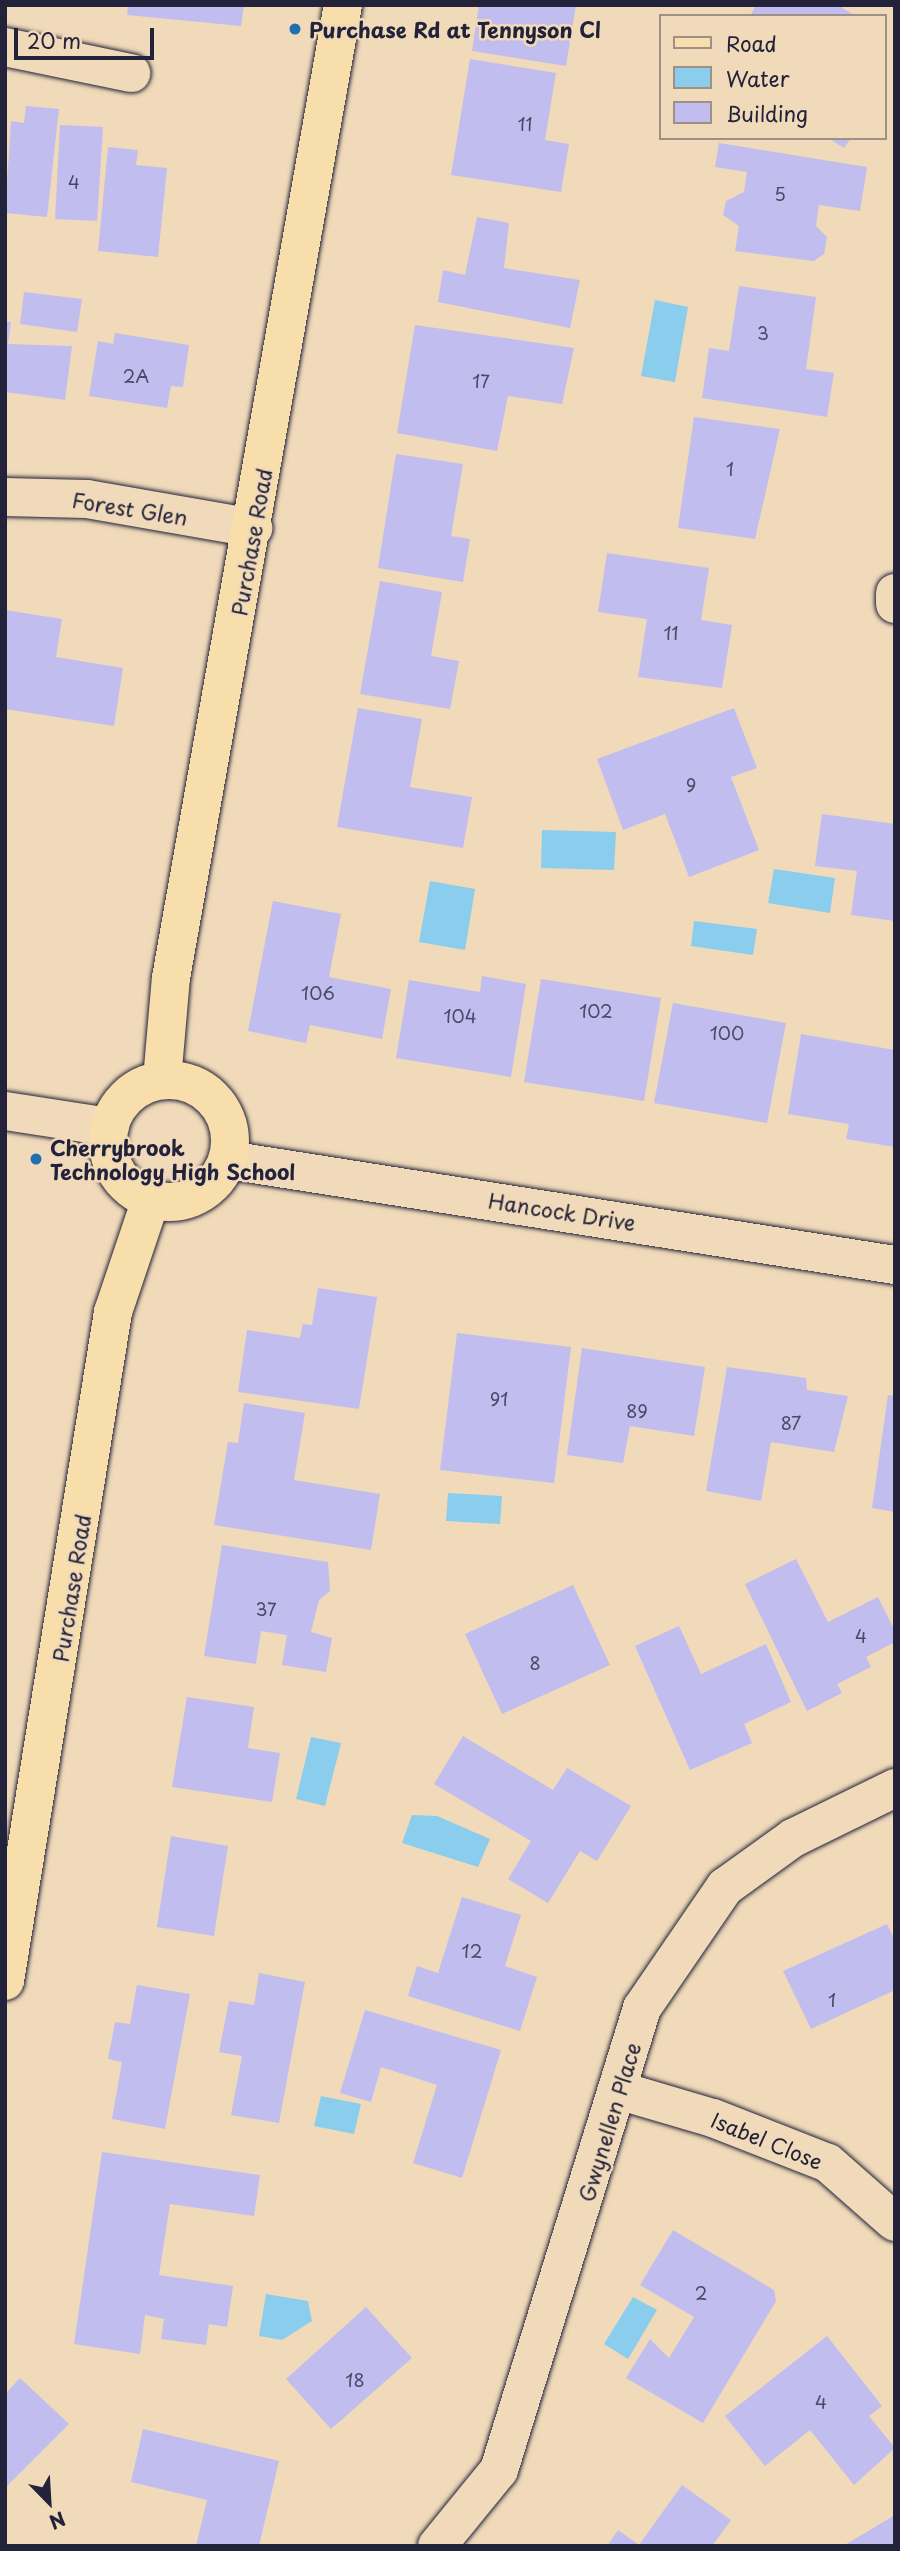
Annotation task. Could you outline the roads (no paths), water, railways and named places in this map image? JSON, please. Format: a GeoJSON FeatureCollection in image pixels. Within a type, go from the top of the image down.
{"type":"FeatureCollection","features":[{"type":"Feature","properties":{"kind":"main road","name":"Purchase Road"},"geometry":{"type":"LineString","coordinates":[[162,1080],[171,978],[254,527],[343,5]]}},
{"type":"Feature","properties":{"kind":"main road"},"geometry":{"type":"LineString","coordinates":[[162,1080],[201,1089],[216,1102],[227,1119],[228,1160],[204,1192],[186,1200],[151,1199],[116,1172],[110,1127],[126,1098],[162,1080]]}},
{"type":"Feature","properties":{"kind":"main road","name":"Purchase Road"},"geometry":{"type":"LineString","coordinates":[[5,1981],[113,1312],[151,1199]]}},
{"type":"Feature","properties":{"kind":"street"},"geometry":{"type":"LineString","coordinates":[[5,47],[131,73]]}},
{"type":"Feature","properties":{"kind":"street","name":"Forest Glen"},"geometry":{"type":"LineString","coordinates":[[5,497],[86,499],[254,527]]}},
{"type":"Feature","properties":{"kind":"street"},"geometry":{"type":"LineString","coordinates":[[5,1111],[110,1127]]}},
{"type":"Feature","properties":{"kind":"street","name":"Hancock Drive"},"geometry":{"type":"LineString","coordinates":[[228,1160],[895,1265]]}},
{"type":"Feature","properties":{"kind":"street","name":"Gwynellen Place"},"geometry":{"type":"LineString","coordinates":[[437,2546],[499,2470],[621,2091],[642,2008],[725,1887],[793,1838],[895,1788]]}},
{"type":"Feature","properties":{"kind":"street","name":"Isabel Close"},"geometry":{"type":"LineString","coordinates":[[621,2091],[713,2118],[828,2163],[895,2222]]}},
{"type":"Feature","properties":{"kind":"water"},"geometry":{"type":"Polygon","coordinates":[[[655,300],[688,307],[675,382],[641,376],[655,300]]]}},
{"type":"Feature","properties":{"kind":"water"},"geometry":{"type":"Polygon","coordinates":[[[542,830],[616,832],[614,870],[541,868],[542,830]]]}},
{"type":"Feature","properties":{"kind":"water"},"geometry":{"type":"Polygon","coordinates":[[[774,869],[835,878],[830,913],[768,903],[774,869]]]}},
{"type":"Feature","properties":{"kind":"water"},"geometry":{"type":"Polygon","coordinates":[[[430,881],[475,889],[465,950],[419,942],[430,881]]]}},
{"type":"Feature","properties":{"kind":"water"},"geometry":{"type":"Polygon","coordinates":[[[694,921],[757,929],[753,955],[691,946],[694,921]]]}},
{"type":"Feature","properties":{"kind":"water"},"geometry":{"type":"Polygon","coordinates":[[[448,1493],[502,1496],[500,1524],[446,1521],[448,1493]]]}},
{"type":"Feature","properties":{"kind":"water"},"geometry":{"type":"Polygon","coordinates":[[[311,1737],[341,1743],[325,1806],[296,1799],[311,1737]]]}},
{"type":"Feature","properties":{"kind":"water"},"geometry":{"type":"Polygon","coordinates":[[[412,1815],[437,1816],[490,1839],[478,1867],[402,1843],[412,1815]]]}},
{"type":"Feature","properties":{"kind":"water"},"geometry":{"type":"Polygon","coordinates":[[[321,2096],[361,2104],[354,2134],[314,2126],[321,2096]]]}},
{"type":"Feature","properties":{"kind":"water"},"geometry":{"type":"Polygon","coordinates":[[[266,2294],[308,2301],[312,2321],[282,2340],[259,2336],[266,2294]]]}},
{"type":"Feature","properties":{"kind":"water"},"geometry":{"type":"Polygon","coordinates":[[[633,2297],[657,2310],[628,2359],[604,2344],[633,2297]]]}},
{"type":"Feature","properties":{"kind":"place","name":"Purchase Rd at Tennyson Cl"},"geometry":{"type":"Point","coordinates":[295,29]}},
{"type":"Feature","properties":{"kind":"place","name":"Cherrybrook Technology High School"},"geometry":{"type":"Point","coordinates":[36,1159]}}]}
